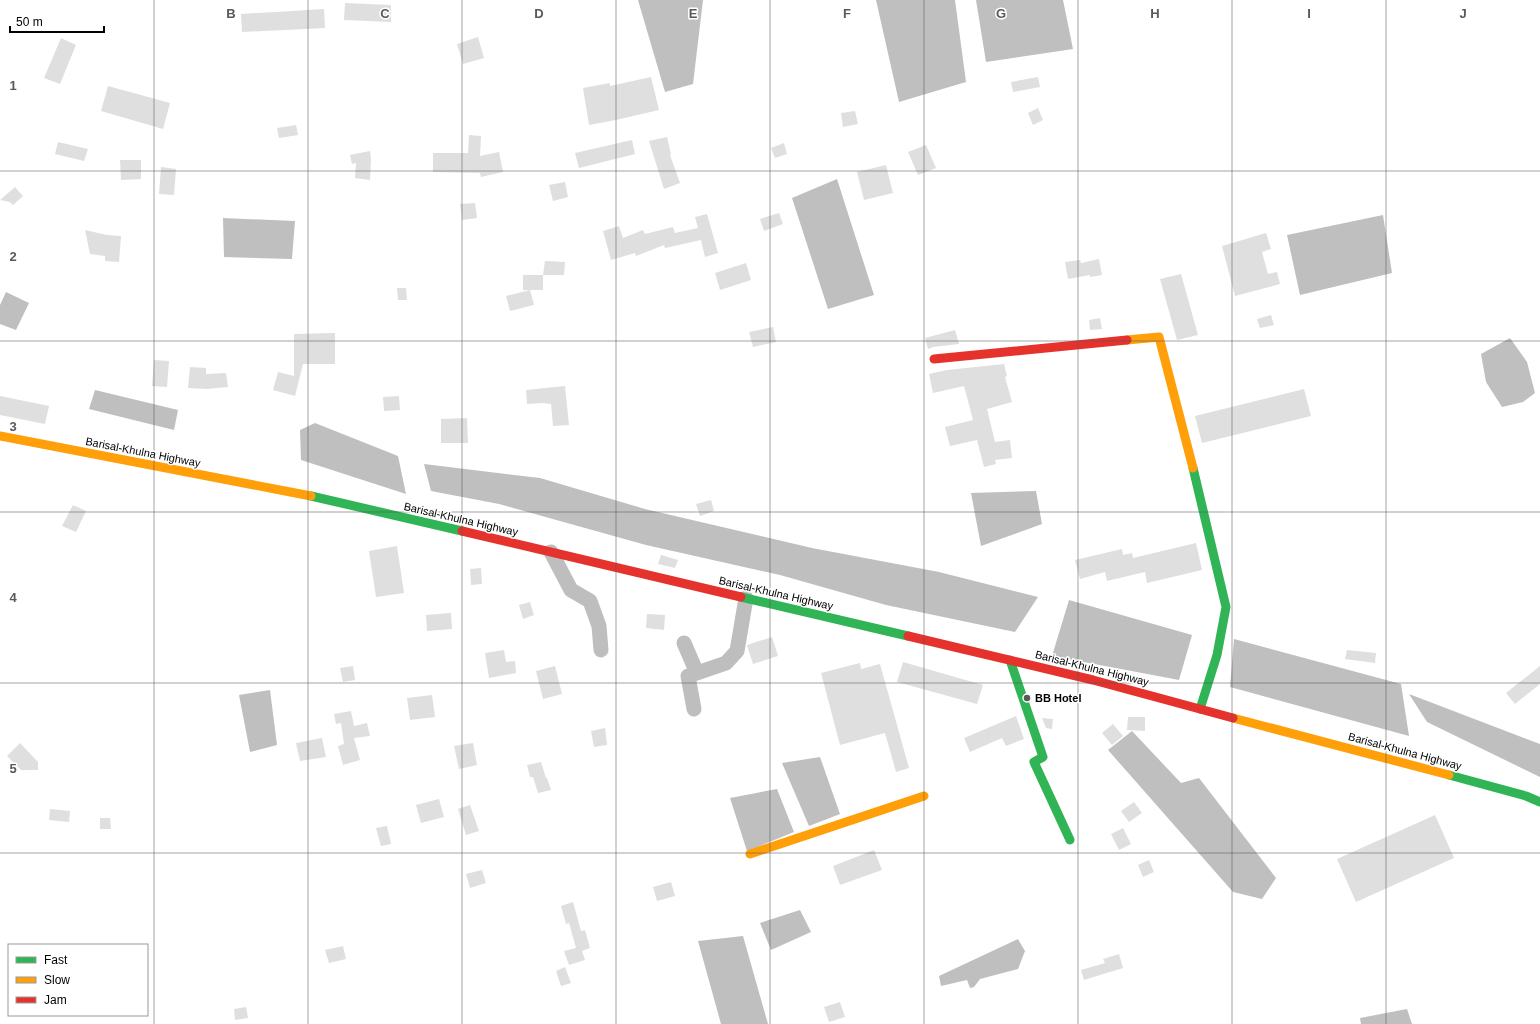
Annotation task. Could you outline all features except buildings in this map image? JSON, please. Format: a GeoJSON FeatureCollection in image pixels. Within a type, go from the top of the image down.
{"type":"FeatureCollection","features":[{"type":"Feature","properties":{"kind":"main road"},"geometry":{"type":"LineString","coordinates":[[934,359],[1159,337],[1188,446],[1226,607],[1217,655],[1200,709]]}},
{"type":"Feature","properties":{"kind":"main road","name":"Barisal-Khulna Highway"},"geometry":{"type":"LineString","coordinates":[[0,436],[317,497],[1010,660],[1092,680],[1519,794],[1540,802]]}},
{"type":"Feature","properties":{"kind":"main road"},"geometry":{"type":"LineString","coordinates":[[1010,660],[1043,757],[1034,762],[1070,840]]}},
{"type":"Feature","properties":{"kind":"main road"},"geometry":{"type":"LineString","coordinates":[[750,854],[924,796]]}},
{"type":"Feature","properties":{"kind":"street"},"geometry":{"type":"LineString","coordinates":[[551,552],[571,590],[590,601],[599,626],[601,650]]}},
{"type":"Feature","properties":{"kind":"street"},"geometry":{"type":"LineString","coordinates":[[694,709],[688,676],[726,663],[737,652],[746,598]]}},
{"type":"Feature","properties":{"kind":"street"},"geometry":{"type":"LineString","coordinates":[[684,643],[697,673]]}},
{"type":"Feature","properties":{"kind":"shaded area"},"geometry":{"type":"Polygon","coordinates":[[[638,0],[703,0],[693,84],[665,92],[638,0]]]}},
{"type":"Feature","properties":{"kind":"shaded area"},"geometry":{"type":"Polygon","coordinates":[[[876,0],[955,0],[966,82],[899,102],[876,0]]]}},
{"type":"Feature","properties":{"kind":"shaded area"},"geometry":{"type":"Polygon","coordinates":[[[976,0],[1063,0],[1073,49],[986,62],[976,0]]]}},
{"type":"Feature","properties":{"kind":"shaded area"},"geometry":{"type":"Polygon","coordinates":[[[837,179],[874,295],[828,309],[792,198],[837,179]]]}},
{"type":"Feature","properties":{"kind":"shaded area"},"geometry":{"type":"Polygon","coordinates":[[[1383,215],[1392,273],[1300,295],[1287,235],[1383,215]]]}},
{"type":"Feature","properties":{"kind":"shaded area"},"geometry":{"type":"Polygon","coordinates":[[[223,218],[295,221],[292,259],[224,257],[223,218]]]}},
{"type":"Feature","properties":{"kind":"shaded area"},"geometry":{"type":"Polygon","coordinates":[[[6,292],[29,303],[16,330],[0,324],[0,305],[6,292]]]}},
{"type":"Feature","properties":{"kind":"shaded area"},"geometry":{"type":"Polygon","coordinates":[[[1510,338],[1527,362],[1535,393],[1523,402],[1502,407],[1486,382],[1481,354],[1510,338]]]}},
{"type":"Feature","properties":{"kind":"shaded area"},"geometry":{"type":"Polygon","coordinates":[[[95,390],[178,410],[174,430],[89,409],[95,390]]]}},
{"type":"Feature","properties":{"kind":"shaded area"},"geometry":{"type":"Polygon","coordinates":[[[315,423],[398,456],[406,494],[301,460],[300,430],[315,423]]]}},
{"type":"Feature","properties":{"kind":"shaded area"},"geometry":{"type":"Polygon","coordinates":[[[424,464],[540,478],[645,509],[812,548],[939,572],[1038,597],[1015,632],[886,605],[780,575],[646,545],[499,504],[431,491],[424,464]]]}},
{"type":"Feature","properties":{"kind":"shaded area"},"geometry":{"type":"Polygon","coordinates":[[[1036,491],[1042,524],[981,546],[971,493],[1036,491]]]}},
{"type":"Feature","properties":{"kind":"shaded area"},"geometry":{"type":"Polygon","coordinates":[[[1069,600],[1192,635],[1179,680],[1052,656],[1069,600]]]}},
{"type":"Feature","properties":{"kind":"shaded area"},"geometry":{"type":"Polygon","coordinates":[[[1234,639],[1401,684],[1409,736],[1230,687],[1234,639]]]}},
{"type":"Feature","properties":{"kind":"shaded area"},"geometry":{"type":"Polygon","coordinates":[[[270,690],[277,745],[250,752],[239,695],[270,690]]]}},
{"type":"Feature","properties":{"kind":"shaded area"},"geometry":{"type":"Polygon","coordinates":[[[1409,694],[1540,744],[1540,777],[1427,722],[1409,694]]]}},
{"type":"Feature","properties":{"kind":"shaded area"},"geometry":{"type":"Polygon","coordinates":[[[1132,731],[1181,783],[1199,778],[1276,878],[1262,899],[1233,892],[1108,750],[1132,731]]]}},
{"type":"Feature","properties":{"kind":"shaded area"},"geometry":{"type":"Polygon","coordinates":[[[820,757],[840,814],[809,826],[782,763],[820,757]]]}},
{"type":"Feature","properties":{"kind":"shaded area"},"geometry":{"type":"Polygon","coordinates":[[[777,789],[794,832],[747,851],[730,798],[777,789]]]}},
{"type":"Feature","properties":{"kind":"shaded area"},"geometry":{"type":"Polygon","coordinates":[[[800,910],[811,932],[771,950],[760,923],[800,910]]]}},
{"type":"Feature","properties":{"kind":"shaded area"},"geometry":{"type":"Polygon","coordinates":[[[743,936],[768,1024],[721,1024],[698,941],[743,936]]]}},
{"type":"Feature","properties":{"kind":"shaded area"},"geometry":{"type":"Polygon","coordinates":[[[1018,939],[1025,951],[1018,969],[980,979],[974,987],[970,988],[967,980],[941,986],[939,976],[1018,939]]]}},
{"type":"Feature","properties":{"kind":"shaded area"},"geometry":{"type":"Polygon","coordinates":[[[1407,1009],[1412,1024],[1361,1024],[1360,1018],[1407,1009]]]}},
{"type":"Feature","properties":{"kind":"traffic: fast"},"geometry":{"type":"LineString","coordinates":[[1193,468],[1226,607],[1217,655],[1200,709]]}},
{"type":"Feature","properties":{"kind":"traffic: fast"},"geometry":{"type":"LineString","coordinates":[[311,496],[462,531]]}},
{"type":"Feature","properties":{"kind":"traffic: fast"},"geometry":{"type":"LineString","coordinates":[[741,597],[908,636]]}},
{"type":"Feature","properties":{"kind":"traffic: fast"},"geometry":{"type":"LineString","coordinates":[[1010,660],[1043,757],[1034,762],[1070,840]]}},
{"type":"Feature","properties":{"kind":"traffic: fast"},"geometry":{"type":"LineString","coordinates":[[1449,775],[1526,796],[1540,802]]}},
{"type":"Feature","properties":{"kind":"traffic: slow"},"geometry":{"type":"LineString","coordinates":[[1127,340],[1159,337],[1193,468]]}},
{"type":"Feature","properties":{"kind":"traffic: slow"},"geometry":{"type":"LineString","coordinates":[[0,436],[311,496]]}},
{"type":"Feature","properties":{"kind":"traffic: slow"},"geometry":{"type":"LineString","coordinates":[[1233,718],[1449,775]]}},
{"type":"Feature","properties":{"kind":"traffic: slow"},"geometry":{"type":"LineString","coordinates":[[750,854],[924,796]]}},
{"type":"Feature","properties":{"kind":"traffic: jam"},"geometry":{"type":"LineString","coordinates":[[934,359],[1127,340]]}},
{"type":"Feature","properties":{"kind":"traffic: jam"},"geometry":{"type":"LineString","coordinates":[[462,531],[741,597]]}},
{"type":"Feature","properties":{"kind":"traffic: jam"},"geometry":{"type":"LineString","coordinates":[[908,636],[1093,680],[1233,718]]}},
{"type":"Feature","properties":{"kind":"place","name":"BB Hotel"},"geometry":{"type":"Point","coordinates":[1027,698]}}]}
